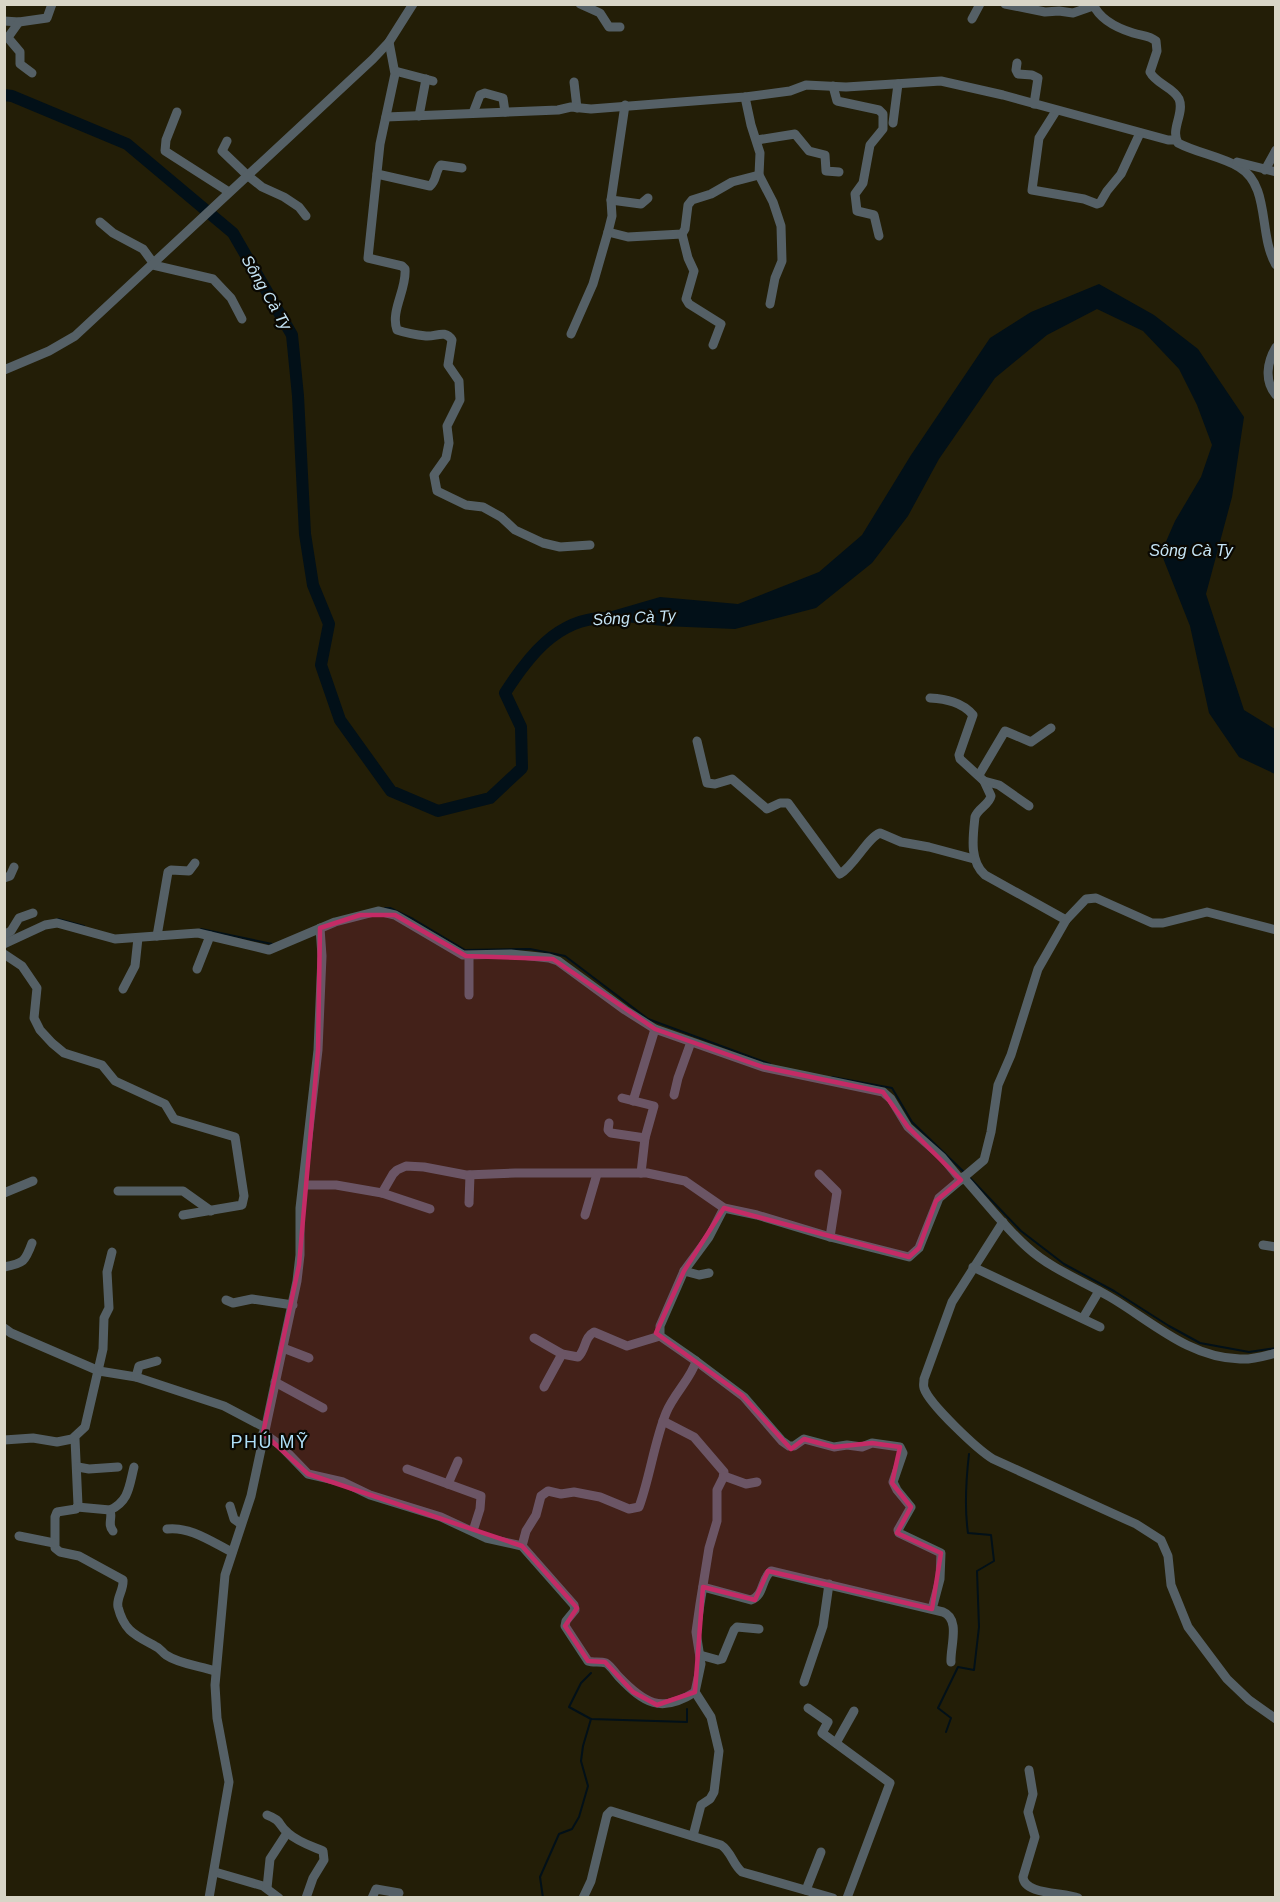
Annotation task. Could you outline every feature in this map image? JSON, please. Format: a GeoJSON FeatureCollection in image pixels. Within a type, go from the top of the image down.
{"type":"FeatureCollection","features":[{"type":"Feature","properties":{"kind":"street"},"geometry":{"type":"LineString","coordinates":[[4,21],[19,22],[47,18],[52,4]]}},
{"type":"Feature","properties":{"kind":"street"},"geometry":{"type":"LineString","coordinates":[[4,370],[49,351],[70,339],[389,42],[413,4]]}},
{"type":"Feature","properties":{"kind":"street"},"geometry":{"type":"LineString","coordinates":[[580,4],[600,12],[609,27],[620,27]]}},
{"type":"Feature","properties":{"kind":"street"},"geometry":{"type":"LineString","coordinates":[[972,19],[980,4]]}},
{"type":"Feature","properties":{"kind":"street"},"geometry":{"type":"LineString","coordinates":[[1005,4],[1045,12],[1073,13],[1093,5],[1104,19],[1133,33],[1150,36],[1156,41],[1156,51],[1150,72],[1155,80],[1176,95],[1179,100],[1176,140]]}},
{"type":"Feature","properties":{"kind":"street"},"geometry":{"type":"LineString","coordinates":[[19,22],[9,39],[20,52],[20,64],[32,73]]}},
{"type":"Feature","properties":{"kind":"street"},"geometry":{"type":"LineString","coordinates":[[389,42],[395,71],[380,144],[368,258],[402,266],[405,269],[398,301],[396,329],[399,332],[428,337],[448,335],[452,340],[448,365],[459,381],[460,400],[447,426],[449,443],[446,458],[434,475],[437,491],[466,505],[483,507],[501,517],[515,530],[543,543],[560,547],[590,545]]}},
{"type":"Feature","properties":{"kind":"street"},"geometry":{"type":"LineString","coordinates":[[1017,63],[1018,74],[1038,78],[1034,104]]}},
{"type":"Feature","properties":{"kind":"street"},"geometry":{"type":"LineString","coordinates":[[395,71],[429,80],[419,116]]}},
{"type":"Feature","properties":{"kind":"street"},"geometry":{"type":"LineString","coordinates":[[574,82],[577,108]]}},
{"type":"Feature","properties":{"kind":"street"},"geometry":{"type":"LineString","coordinates":[[386,117],[591,109],[745,97],[790,91],[806,86],[952,82],[1140,133],[1176,140],[1181,145],[1224,159],[1275,172]]}},
{"type":"Feature","properties":{"kind":"street"},"geometry":{"type":"LineString","coordinates":[[893,123],[898,84]]}},
{"type":"Feature","properties":{"kind":"street"},"geometry":{"type":"LineString","coordinates":[[833,86],[837,101],[879,110],[884,117],[881,134],[869,148],[863,183],[855,194],[857,211],[874,215],[879,236]]}},
{"type":"Feature","properties":{"kind":"street"},"geometry":{"type":"LineString","coordinates":[[473,113],[480,95],[485,93],[503,98],[505,112]]}},
{"type":"Feature","properties":{"kind":"street"},"geometry":{"type":"LineString","coordinates":[[745,97],[760,156],[759,175],[781,226],[782,261],[775,278],[770,304]]}},
{"type":"Feature","properties":{"kind":"street"},"geometry":{"type":"LineString","coordinates":[[571,334],[593,284],[608,232],[625,105]]}},
{"type":"Feature","properties":{"kind":"street"},"geometry":{"type":"LineString","coordinates":[[1056,111],[1039,138],[1032,190],[1100,203],[1121,174],[1140,133]]}},
{"type":"Feature","properties":{"kind":"street"},"geometry":{"type":"LineString","coordinates":[[177,112],[166,140],[165,151],[227,194]]}},
{"type":"Feature","properties":{"kind":"street"},"geometry":{"type":"LineString","coordinates":[[757,140],[795,134],[809,151],[825,154],[826,171],[839,172]]}},
{"type":"Feature","properties":{"kind":"street"},"geometry":{"type":"LineString","coordinates":[[227,141],[222,151],[247,175],[262,188],[284,197],[299,207],[306,216]]}},
{"type":"Feature","properties":{"kind":"street"},"geometry":{"type":"LineString","coordinates":[[1265,170],[1275,150]]}},
{"type":"Feature","properties":{"kind":"street"},"geometry":{"type":"LineString","coordinates":[[1224,159],[1241,168],[1254,180],[1275,265]]}},
{"type":"Feature","properties":{"kind":"street"},"geometry":{"type":"LineString","coordinates":[[377,174],[430,186],[434,183],[441,165],[462,168]]}},
{"type":"Feature","properties":{"kind":"street"},"geometry":{"type":"LineString","coordinates":[[608,232],[628,237],[682,234],[686,229],[687,211],[692,200],[711,194],[732,182],[759,175]]}},
{"type":"Feature","properties":{"kind":"street"},"geometry":{"type":"LineString","coordinates":[[611,200],[640,204],[648,198]]}},
{"type":"Feature","properties":{"kind":"street"},"geometry":{"type":"LineString","coordinates":[[100,222],[113,233],[143,249],[153,264],[213,279],[231,298],[242,319]]}},
{"type":"Feature","properties":{"kind":"street"},"geometry":{"type":"LineString","coordinates":[[682,234],[694,271],[686,300],[721,324],[714,345]]}},
{"type":"Feature","properties":{"kind":"street"},"geometry":{"type":"LineString","coordinates":[[1275,347],[1268,368],[1271,388],[1275,395]]}},
{"type":"Feature","properties":{"kind":"street"},"geometry":{"type":"LineString","coordinates":[[930,698],[951,700],[972,713],[959,757],[982,778],[996,784],[1029,806]]}},
{"type":"Feature","properties":{"kind":"street"},"geometry":{"type":"LineString","coordinates":[[982,778],[1005,731],[1032,742],[1051,728]]}},
{"type":"Feature","properties":{"kind":"street"},"geometry":{"type":"LineString","coordinates":[[696,741],[707,783],[715,784],[732,778],[766,809],[780,802],[788,803],[840,874],[862,853],[877,833],[901,842],[974,859]]}},
{"type":"Feature","properties":{"kind":"street"},"geometry":{"type":"LineString","coordinates":[[982,778],[991,798],[976,814],[974,859],[979,869],[985,875],[1066,920]]}},
{"type":"Feature","properties":{"kind":"street"},"geometry":{"type":"LineString","coordinates":[[157,932],[168,872],[171,870],[189,871],[195,863]]}},
{"type":"Feature","properties":{"kind":"street"},"geometry":{"type":"LineString","coordinates":[[4,878],[10,876],[14,867]]}},
{"type":"Feature","properties":{"kind":"street"},"geometry":{"type":"LineString","coordinates":[[382,1193],[393,1174],[406,1166],[470,1175],[641,1173],[686,1181],[724,1208],[757,1215],[904,1257],[912,1255],[919,1248],[936,1201],[984,1160],[998,1085],[1011,1055],[1038,969],[1066,920],[1082,903],[1092,897],[1152,923],[1163,923],[1207,912],[1275,930]]}},
{"type":"Feature","properties":{"kind":"street"},"geometry":{"type":"LineString","coordinates":[[4,944],[45,925],[57,923],[115,939],[138,938],[157,932],[198,933],[269,950],[320,928],[378,911],[401,918],[459,953],[469,956],[511,954],[553,959],[656,1029],[763,1067],[886,1093],[908,1127],[942,1157],[1012,1233],[1041,1259],[1099,1291],[1172,1338],[1200,1350],[1242,1359],[1275,1353]]}},
{"type":"Feature","properties":{"kind":"street"},"geometry":{"type":"LineString","coordinates":[[4,934],[12,931],[19,918],[33,913]]}},
{"type":"Feature","properties":{"kind":"street"},"geometry":{"type":"LineString","coordinates":[[209,1898],[229,1782],[216,1718],[215,1671],[225,1575],[251,1496],[299,1266],[300,1212],[318,1050],[322,960],[320,928]]}},
{"type":"Feature","properties":{"kind":"street"},"geometry":{"type":"LineString","coordinates":[[197,969],[210,936]]}},
{"type":"Feature","properties":{"kind":"street"},"geometry":{"type":"LineString","coordinates":[[123,989],[135,966],[138,938]]}},
{"type":"Feature","properties":{"kind":"street"},"geometry":{"type":"LineString","coordinates":[[4,954],[22,966],[36,986],[35,1021],[40,1030],[61,1050],[102,1065],[115,1081],[165,1104],[174,1119],[235,1137],[244,1196],[243,1203],[238,1207],[183,1215]]}},
{"type":"Feature","properties":{"kind":"street"},"geometry":{"type":"LineString","coordinates":[[469,956],[469,996]]}},
{"type":"Feature","properties":{"kind":"street"},"geometry":{"type":"LineString","coordinates":[[633,1101],[656,1029]]}},
{"type":"Feature","properties":{"kind":"street"},"geometry":{"type":"LineString","coordinates":[[674,1095],[691,1042]]}},
{"type":"Feature","properties":{"kind":"street"},"geometry":{"type":"LineString","coordinates":[[622,1098],[654,1106],[645,1138],[641,1173]]}},
{"type":"Feature","properties":{"kind":"street"},"geometry":{"type":"LineString","coordinates":[[609,1123],[608,1130],[611,1133],[645,1138]]}},
{"type":"Feature","properties":{"kind":"street"},"geometry":{"type":"LineString","coordinates":[[585,1215],[597,1174]]}},
{"type":"Feature","properties":{"kind":"street"},"geometry":{"type":"LineString","coordinates":[[819,1174],[837,1192],[830,1237]]}},
{"type":"Feature","properties":{"kind":"street"},"geometry":{"type":"LineString","coordinates":[[469,1203],[470,1175]]}},
{"type":"Feature","properties":{"kind":"street"},"geometry":{"type":"LineString","coordinates":[[4,1193],[33,1181]]}},
{"type":"Feature","properties":{"kind":"street"},"geometry":{"type":"LineString","coordinates":[[304,1185],[336,1185],[382,1193],[430,1209]]}},
{"type":"Feature","properties":{"kind":"street"},"geometry":{"type":"LineString","coordinates":[[118,1191],[183,1191],[211,1211]]}},
{"type":"Feature","properties":{"kind":"street"},"geometry":{"type":"LineString","coordinates":[[660,1336],[660,1326],[684,1271],[709,1237],[724,1208]]}},
{"type":"Feature","properties":{"kind":"street"},"geometry":{"type":"LineString","coordinates":[[1003,1222],[949,1309],[924,1379],[925,1391],[956,1427],[976,1447],[993,1459],[1136,1524],[1161,1540],[1168,1556],[1171,1585],[1188,1627],[1227,1679],[1249,1700],[1275,1719]]}},
{"type":"Feature","properties":{"kind":"street"},"geometry":{"type":"LineString","coordinates":[[4,1267],[22,1263],[32,1243]]}},
{"type":"Feature","properties":{"kind":"street"},"geometry":{"type":"LineString","coordinates":[[1263,1245],[1275,1247]]}},
{"type":"Feature","properties":{"kind":"street"},"geometry":{"type":"LineString","coordinates":[[4,1440],[30,1438],[57,1442],[75,1438],[86,1425],[99,1371],[104,1339],[104,1318],[109,1308],[107,1272],[112,1252]]}},
{"type":"Feature","properties":{"kind":"street"},"geometry":{"type":"LineString","coordinates":[[973,1267],[1100,1327]]}},
{"type":"Feature","properties":{"kind":"street"},"geometry":{"type":"LineString","coordinates":[[684,1271],[699,1275],[709,1273]]}},
{"type":"Feature","properties":{"kind":"street"},"geometry":{"type":"LineString","coordinates":[[1083,1318],[1099,1291]]}},
{"type":"Feature","properties":{"kind":"street"},"geometry":{"type":"LineString","coordinates":[[226,1300],[233,1303],[252,1299],[292,1305]]}},
{"type":"Feature","properties":{"kind":"street"},"geometry":{"type":"LineString","coordinates":[[4,1328],[99,1371],[135,1377],[224,1406],[264,1430],[308,1474],[343,1482],[370,1495],[441,1517],[486,1538],[522,1546],[573,1605],[575,1610],[566,1621],[565,1626],[588,1661],[607,1664],[633,1692],[652,1704],[680,1701],[695,1692]]}},
{"type":"Feature","properties":{"kind":"street"},"geometry":{"type":"LineString","coordinates":[[534,1338],[562,1354],[580,1355],[588,1336],[594,1332],[627,1346],[660,1336]]}},
{"type":"Feature","properties":{"kind":"street"},"geometry":{"type":"LineString","coordinates":[[660,1336],[742,1395],[771,1431],[789,1446],[794,1446],[804,1439],[834,1447],[847,1445],[862,1447],[872,1443],[900,1447],[903,1453],[893,1482],[897,1491],[911,1507],[898,1530],[899,1533],[941,1553],[940,1579],[932,1609]]}},
{"type":"Feature","properties":{"kind":"street"},"geometry":{"type":"LineString","coordinates":[[283,1348],[309,1358]]}},
{"type":"Feature","properties":{"kind":"street"},"geometry":{"type":"LineString","coordinates":[[544,1387],[562,1354]]}},
{"type":"Feature","properties":{"kind":"street"},"geometry":{"type":"LineString","coordinates":[[135,1377],[139,1366],[157,1361]]}},
{"type":"Feature","properties":{"kind":"street"},"geometry":{"type":"LineString","coordinates":[[522,1546],[526,1531],[536,1515],[541,1496],[548,1491],[561,1494],[574,1492],[594,1496],[629,1509],[639,1507],[663,1420],[696,1361]]}},
{"type":"Feature","properties":{"kind":"street"},"geometry":{"type":"LineString","coordinates":[[275,1382],[323,1408]]}},
{"type":"Feature","properties":{"kind":"street"},"geometry":{"type":"LineString","coordinates":[[663,1420],[694,1437],[720,1467],[724,1476],[746,1484],[757,1482]]}},
{"type":"Feature","properties":{"kind":"street"},"geometry":{"type":"LineString","coordinates":[[75,1438],[78,1467],[77,1507]]}},
{"type":"Feature","properties":{"kind":"street"},"geometry":{"type":"LineString","coordinates":[[448,1484],[459,1461]]}},
{"type":"Feature","properties":{"kind":"street"},"geometry":{"type":"LineString","coordinates":[[78,1467],[88,1469],[118,1467]]}},
{"type":"Feature","properties":{"kind":"street"},"geometry":{"type":"LineString","coordinates":[[134,1467],[124,1500],[120,1505],[110,1509],[77,1507],[57,1512],[54,1542],[57,1550],[79,1556],[123,1580],[117,1601],[124,1625],[131,1633],[160,1648],[167,1656],[215,1671]]}},
{"type":"Feature","properties":{"kind":"street"},"geometry":{"type":"LineString","coordinates":[[407,1469],[481,1496],[480,1509],[473,1531]]}},
{"type":"Feature","properties":{"kind":"street"},"geometry":{"type":"LineString","coordinates":[[693,1836],[701,1805],[710,1799],[714,1792],[719,1751],[711,1717],[695,1692],[701,1664],[696,1632],[709,1548],[717,1521],[717,1490],[724,1476]]}},
{"type":"Feature","properties":{"kind":"street"},"geometry":{"type":"LineString","coordinates":[[230,1506],[234,1519],[241,1524]]}},
{"type":"Feature","properties":{"kind":"street"},"geometry":{"type":"LineString","coordinates":[[110,1509],[110,1526],[113,1531]]}},
{"type":"Feature","properties":{"kind":"street"},"geometry":{"type":"LineString","coordinates":[[166,1529],[179,1528],[232,1552]]}},
{"type":"Feature","properties":{"kind":"street"},"geometry":{"type":"LineString","coordinates":[[19,1536],[54,1542]]}},
{"type":"Feature","properties":{"kind":"street"},"geometry":{"type":"LineString","coordinates":[[703,1587],[752,1600],[759,1595],[767,1575],[771,1572],[947,1613],[952,1621],[951,1662]]}},
{"type":"Feature","properties":{"kind":"street"},"geometry":{"type":"LineString","coordinates":[[804,1682],[823,1626],[829,1584]]}},
{"type":"Feature","properties":{"kind":"street"},"geometry":{"type":"LineString","coordinates":[[700,1655],[722,1659],[737,1627],[759,1629]]}},
{"type":"Feature","properties":{"kind":"street"},"geometry":{"type":"LineString","coordinates":[[808,1708],[828,1722],[822,1732],[890,1783],[847,1898]]}},
{"type":"Feature","properties":{"kind":"street"},"geometry":{"type":"LineString","coordinates":[[836,1743],[854,1711]]}},
{"type":"Feature","properties":{"kind":"street"},"geometry":{"type":"LineString","coordinates":[[1029,1770],[1033,1794],[1028,1809],[1035,1837],[1023,1877],[1024,1882],[1027,1887],[1036,1890],[1078,1898]]}},
{"type":"Feature","properties":{"kind":"street"},"geometry":{"type":"LineString","coordinates":[[583,1898],[591,1881],[609,1811],[725,1847],[737,1868],[742,1872],[834,1898]]}},
{"type":"Feature","properties":{"kind":"street"},"geometry":{"type":"LineString","coordinates":[[267,1815],[279,1821],[287,1833],[323,1851],[324,1860],[313,1878],[306,1898]]}},
{"type":"Feature","properties":{"kind":"street"},"geometry":{"type":"LineString","coordinates":[[267,1888],[270,1859],[287,1833]]}},
{"type":"Feature","properties":{"kind":"street"},"geometry":{"type":"LineString","coordinates":[[806,1890],[821,1852]]}},
{"type":"Feature","properties":{"kind":"street"},"geometry":{"type":"LineString","coordinates":[[215,1872],[267,1888],[279,1898]]}},
{"type":"Feature","properties":{"kind":"street"},"geometry":{"type":"LineString","coordinates":[[372,1898],[376,1889],[399,1893]]}},
{"type":"Feature","properties":{"kind":"highlighted area"},"geometry":{"type":"Polygon","coordinates":[[[360,915],[395,915],[466,956],[553,959],[655,1029],[763,1067],[883,1092],[908,1127],[961,1180],[936,1201],[919,1248],[909,1257],[724,1208],[684,1271],[656,1333],[742,1395],[791,1449],[804,1439],[834,1447],[872,1443],[900,1447],[892,1483],[911,1507],[897,1533],[941,1553],[932,1609],[768,1571],[755,1600],[703,1587],[695,1692],[657,1705],[633,1692],[605,1662],[588,1661],[565,1626],[577,1608],[522,1546],[308,1474],[263,1433],[299,1265],[318,1050],[320,928],[360,915]]]}},
{"type":"Feature","properties":{"kind":"water","name":"Sông Cà Ty"},"geometry":{"type":"Polygon","coordinates":[[[1099,284],[1154,315],[1198,349],[1244,417],[1232,497],[1206,594],[1244,710],[1275,729],[1275,774],[1239,757],[1209,713],[1190,626],[1161,553],[1175,521],[1201,477],[1212,445],[1197,405],[1179,369],[1143,331],[1097,309],[1047,335],[995,378],[939,459],[908,516],[872,563],[816,608],[735,629],[663,626],[588,618],[660,597],[738,604],[819,572],[862,535],[911,455],[990,338],[1031,312],[1099,284]]]}},
{"type":"Feature","properties":{"kind":"waterway","name":"Sông Cà Ty"},"geometry":{"type":"LineString","coordinates":[[4,95],[12,96],[127,144],[233,233],[292,335],[298,396],[305,534],[313,585],[329,624],[321,665],[340,720],[391,791],[438,811],[490,798],[522,768],[521,727],[505,693],[545,642],[572,625],[603,618]]}},
{"type":"Feature","properties":{"kind":"waterway"},"geometry":{"type":"LineString","coordinates":[[385,908],[390,908],[413,919],[465,950],[530,949],[565,956],[648,1019],[770,1064]]}},
{"type":"Feature","properties":{"kind":"waterway"},"geometry":{"type":"LineString","coordinates":[[58,919],[84,926]]}},
{"type":"Feature","properties":{"kind":"waterway"},"geometry":{"type":"LineString","coordinates":[[201,929],[272,944]]}},
{"type":"Feature","properties":{"kind":"waterway"},"geometry":{"type":"LineString","coordinates":[[832,1077],[892,1088],[912,1122],[965,1173]]}},
{"type":"Feature","properties":{"kind":"waterway"},"geometry":{"type":"LineString","coordinates":[[969,1177],[1021,1231],[1064,1264],[1114,1291],[1169,1326],[1200,1343],[1249,1352],[1276,1348]]}},
{"type":"Feature","properties":{"kind":"waterway"},"geometry":{"type":"LineString","coordinates":[[946,1732],[951,1718],[938,1708],[958,1667],[974,1670],[979,1627],[977,1571],[994,1561],[991,1535],[968,1533],[966,1493],[969,1454]]}},
{"type":"Feature","properties":{"kind":"waterway"},"geometry":{"type":"LineString","coordinates":[[591,1673],[581,1683],[569,1707],[591,1719],[687,1722],[687,1709]]}},
{"type":"Feature","properties":{"kind":"waterway"},"geometry":{"type":"LineString","coordinates":[[543,1898],[540,1877],[559,1834],[572,1829],[579,1817],[588,1786],[581,1761],[591,1719]]}},
{"type":"Feature","properties":{"kind":"district","name":"PHÚ MỸ"},"geometry":{"type":"Point","coordinates":[270,1442]}}]}
